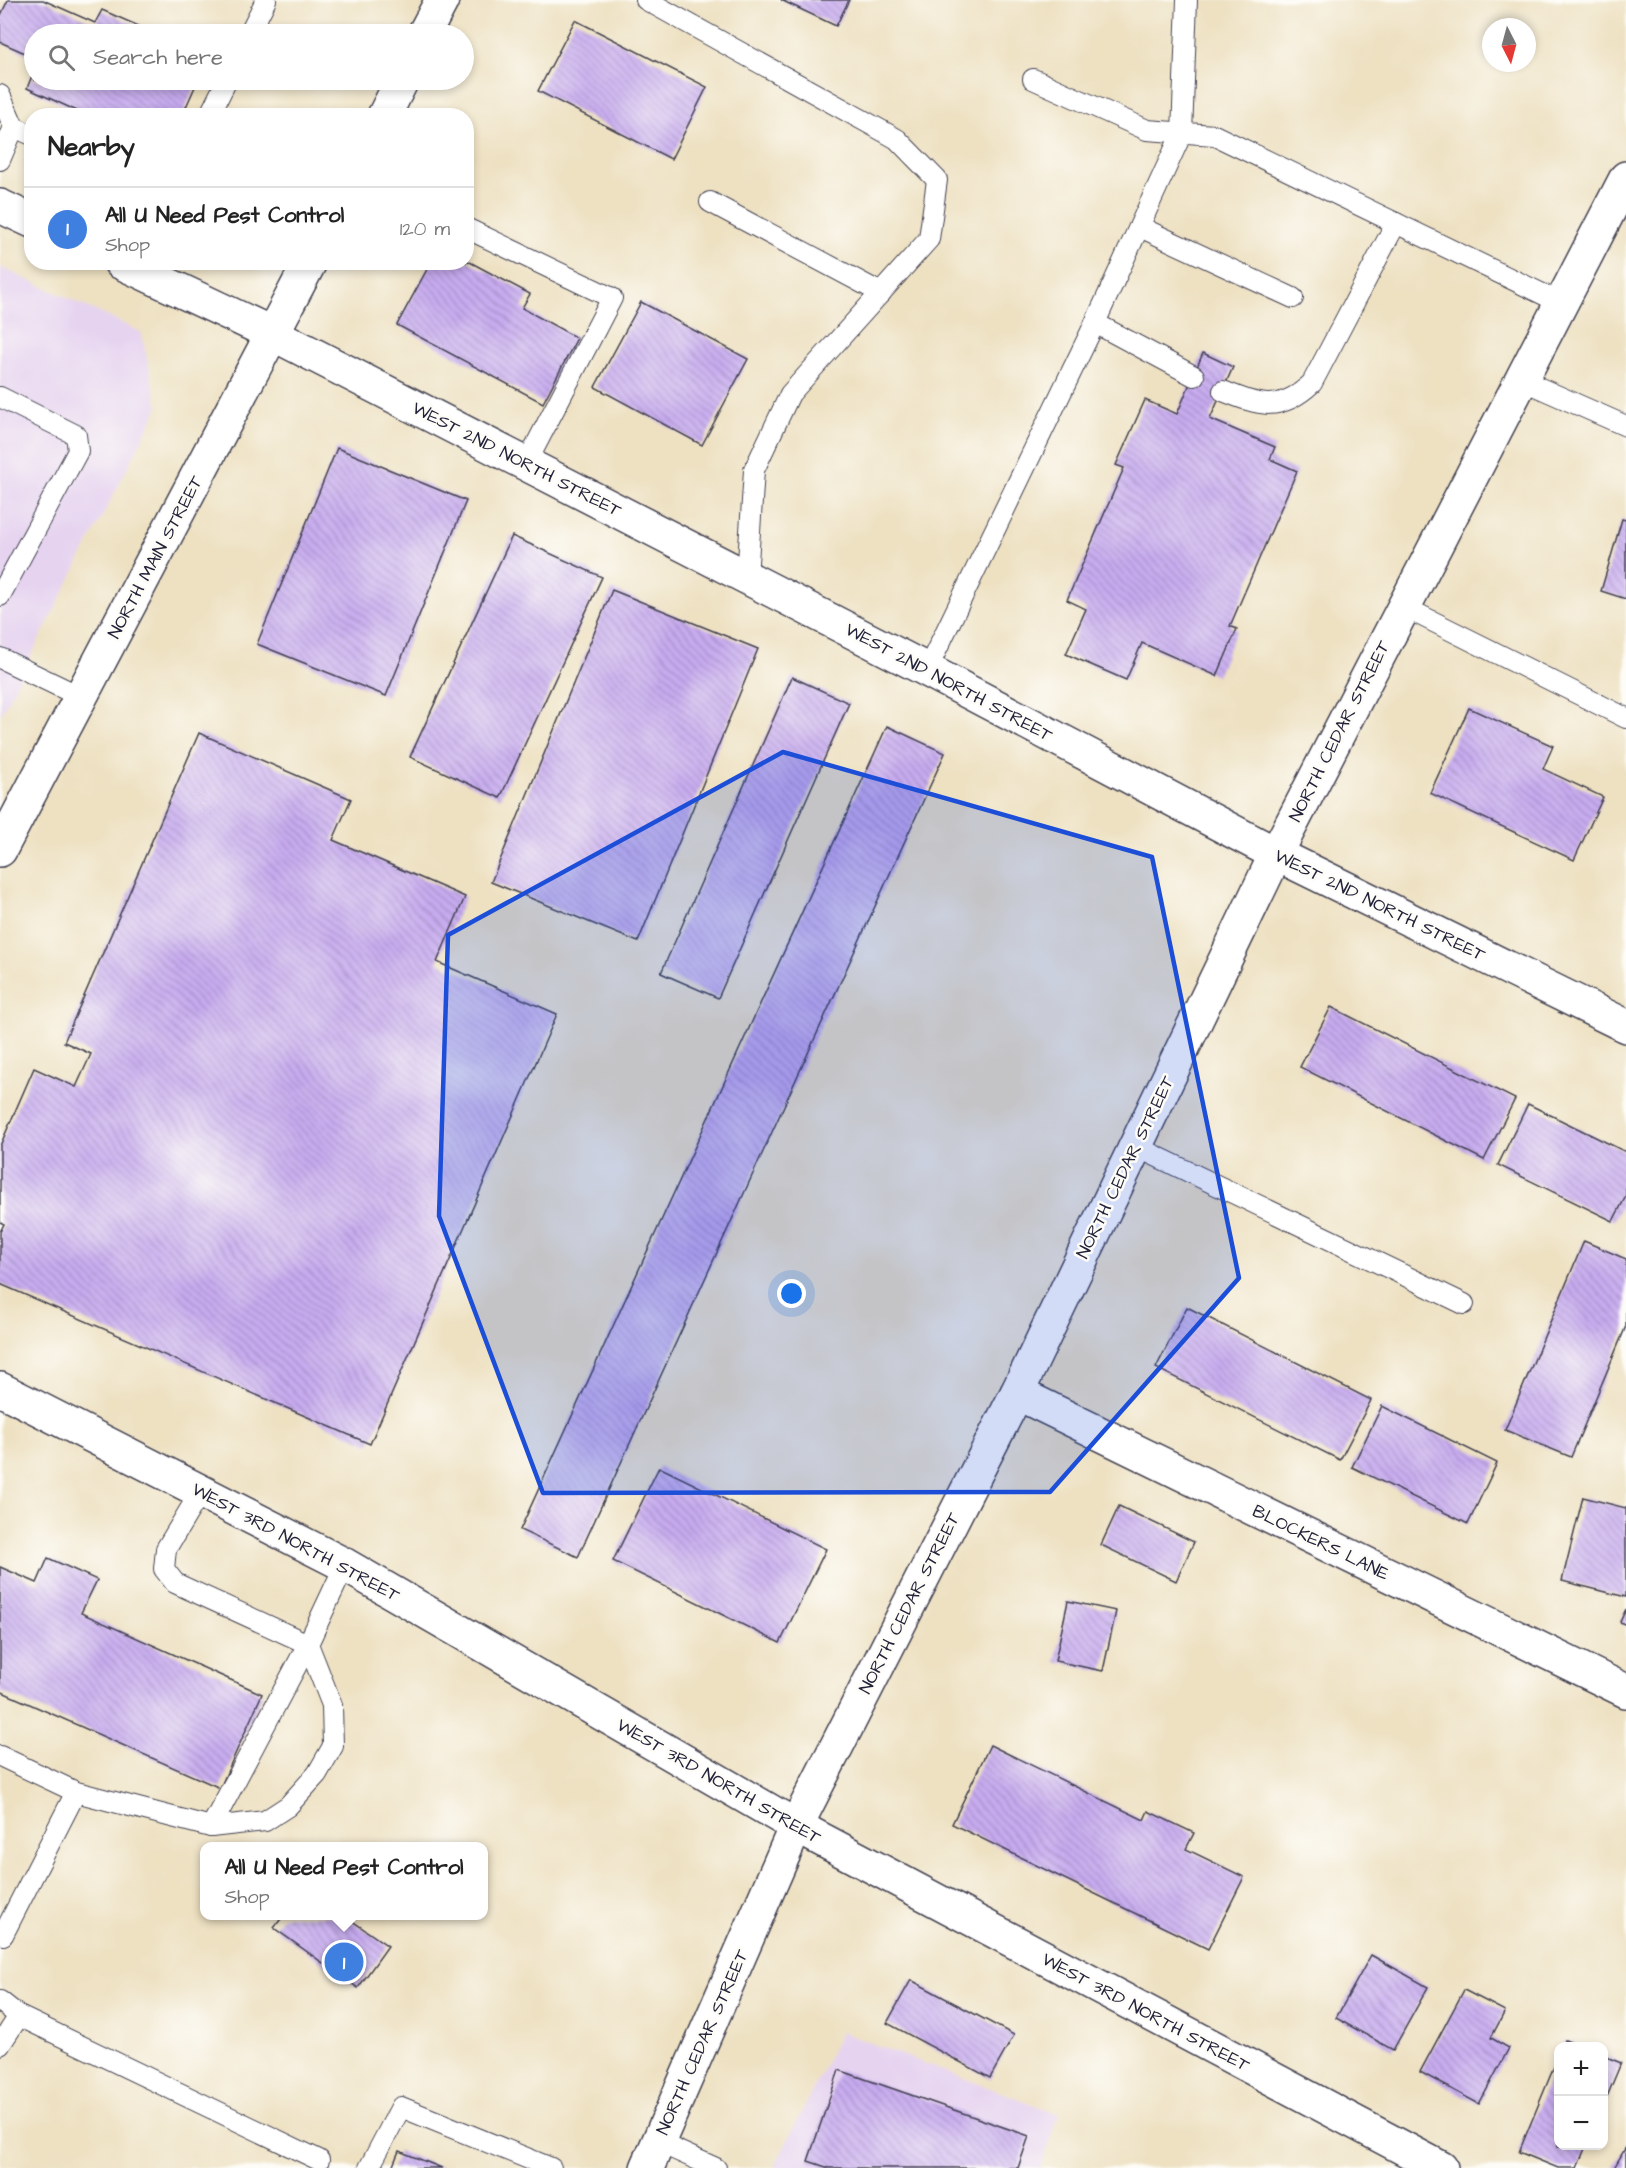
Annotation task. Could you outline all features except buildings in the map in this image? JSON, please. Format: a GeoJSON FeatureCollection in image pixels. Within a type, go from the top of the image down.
{"type":"FeatureCollection","features":[{"type":"Feature","properties":{"kind":"street"},"geometry":{"type":"LineString","coordinates":[[388,108],[397,90]]}},
{"type":"Feature","properties":{"kind":"street","name":"NORTH CEDAR STREET"},"geometry":{"type":"LineString","coordinates":[[653,2155],[796,1826],[1017,1393],[1276,854],[1626,178]]}},
{"type":"Feature","properties":{"kind":"street"},"geometry":{"type":"LineString","coordinates":[[0,206],[24,217]]}},
{"type":"Feature","properties":{"kind":"street","name":"WEST 2ND NORTH STREET"},"geometry":{"type":"LineString","coordinates":[[137,270],[273,334],[927,670],[1276,854],[1626,1026]]}},
{"type":"Feature","properties":{"kind":"street","name":"NORTH MAIN STREET"},"geometry":{"type":"LineString","coordinates":[[0,850],[306,270]]}},
{"type":"Feature","properties":{"kind":"street","name":"WEST 3RD NORTH STREET"},"geometry":{"type":"LineString","coordinates":[[0,1389],[345,1565],[796,1826],[1441,2168]]}},
{"type":"Feature","properties":{"kind":"street","name":"BLOCKERS LANE"},"geometry":{"type":"LineString","coordinates":[[1017,1393],[1626,1691]]}},
{"type":"Feature","properties":{"kind":"lane"},"geometry":{"type":"LineString","coordinates":[[254,24],[266,0]]}},
{"type":"Feature","properties":{"kind":"lane"},"geometry":{"type":"LineString","coordinates":[[646,0],[897,139],[937,180],[929,240],[790,394],[754,470],[747,578]]}},
{"type":"Feature","properties":{"kind":"lane"},"geometry":{"type":"LineString","coordinates":[[927,670],[1095,322],[1182,133],[1186,0]]}},
{"type":"Feature","properties":{"kind":"lane"},"geometry":{"type":"LineString","coordinates":[[1033,80],[1147,130],[1214,135],[1561,303]]}},
{"type":"Feature","properties":{"kind":"lane"},"geometry":{"type":"LineString","coordinates":[[213,108],[222,90]]}},
{"type":"Feature","properties":{"kind":"lane"},"geometry":{"type":"LineString","coordinates":[[0,95],[23,131],[0,160]]}},
{"type":"Feature","properties":{"kind":"lane"},"geometry":{"type":"LineString","coordinates":[[710,202],[881,293]]}},
{"type":"Feature","properties":{"kind":"lane"},"geometry":{"type":"LineString","coordinates":[[1223,391],[1258,405],[1279,404],[1299,395],[1306,389],[1321,369],[1396,223]]}},
{"type":"Feature","properties":{"kind":"lane"},"geometry":{"type":"LineString","coordinates":[[1140,227],[1293,298]]}},
{"type":"Feature","properties":{"kind":"lane"},"geometry":{"type":"LineString","coordinates":[[474,232],[612,298],[526,464]]}},
{"type":"Feature","properties":{"kind":"lane"},"geometry":{"type":"LineString","coordinates":[[1095,322],[1194,376]]}},
{"type":"Feature","properties":{"kind":"lane"},"geometry":{"type":"LineString","coordinates":[[1522,380],[1626,426]]}},
{"type":"Feature","properties":{"kind":"lane"},"geometry":{"type":"LineString","coordinates":[[0,397],[76,435],[78,451],[0,596]]}},
{"type":"Feature","properties":{"kind":"lane"},"geometry":{"type":"LineString","coordinates":[[1404,607],[1626,718]]}},
{"type":"Feature","properties":{"kind":"lane"},"geometry":{"type":"LineString","coordinates":[[0,658],[81,697]]}},
{"type":"Feature","properties":{"kind":"lane"},"geometry":{"type":"LineString","coordinates":[[1135,1146],[1464,1304]]}},
{"type":"Feature","properties":{"kind":"lane"},"geometry":{"type":"LineString","coordinates":[[0,1756],[76,1792],[211,1827],[264,1821],[288,1806],[317,1774],[333,1746],[332,1706],[308,1644],[175,1583],[164,1569],[166,1549],[201,1491]]}},
{"type":"Feature","properties":{"kind":"lane"},"geometry":{"type":"LineString","coordinates":[[211,1827],[308,1644],[345,1565]]}},
{"type":"Feature","properties":{"kind":"lane"},"geometry":{"type":"LineString","coordinates":[[3,1935],[76,1792]]}},
{"type":"Feature","properties":{"kind":"lane"},"geometry":{"type":"LineString","coordinates":[[0,2001],[19,2016],[319,2160]]}},
{"type":"Feature","properties":{"kind":"lane"},"geometry":{"type":"LineString","coordinates":[[0,2045],[19,2016]]}},
{"type":"Feature","properties":{"kind":"lane"},"geometry":{"type":"LineString","coordinates":[[369,2168],[401,2107],[551,2168]]}},
{"type":"Feature","properties":{"kind":"lane"},"geometry":{"type":"LineString","coordinates":[[653,2155],[716,2168]]}},
{"type":"Feature","properties":{"kind":"highlighted area"},"geometry":{"type":"Polygon","coordinates":[[[783,752],[1152,857],[1239,1278],[1050,1492],[543,1493],[439,1216],[448,935],[783,752]]]}},
{"type":"Feature","properties":{"kind":"shaded area"},"geometry":{"type":"Polygon","coordinates":[[[0,267],[141,332],[158,408],[0,716],[0,267]]]}},
{"type":"Feature","properties":{"kind":"shaded area"},"geometry":{"type":"Polygon","coordinates":[[[841,2032],[1059,2114],[1041,2168],[774,2168],[841,2032]]]}},
{"type":"Feature","properties":{"kind":"place","name":"All U Need Pest Control"},"geometry":{"type":"Point","coordinates":[344,1962]}}]}
